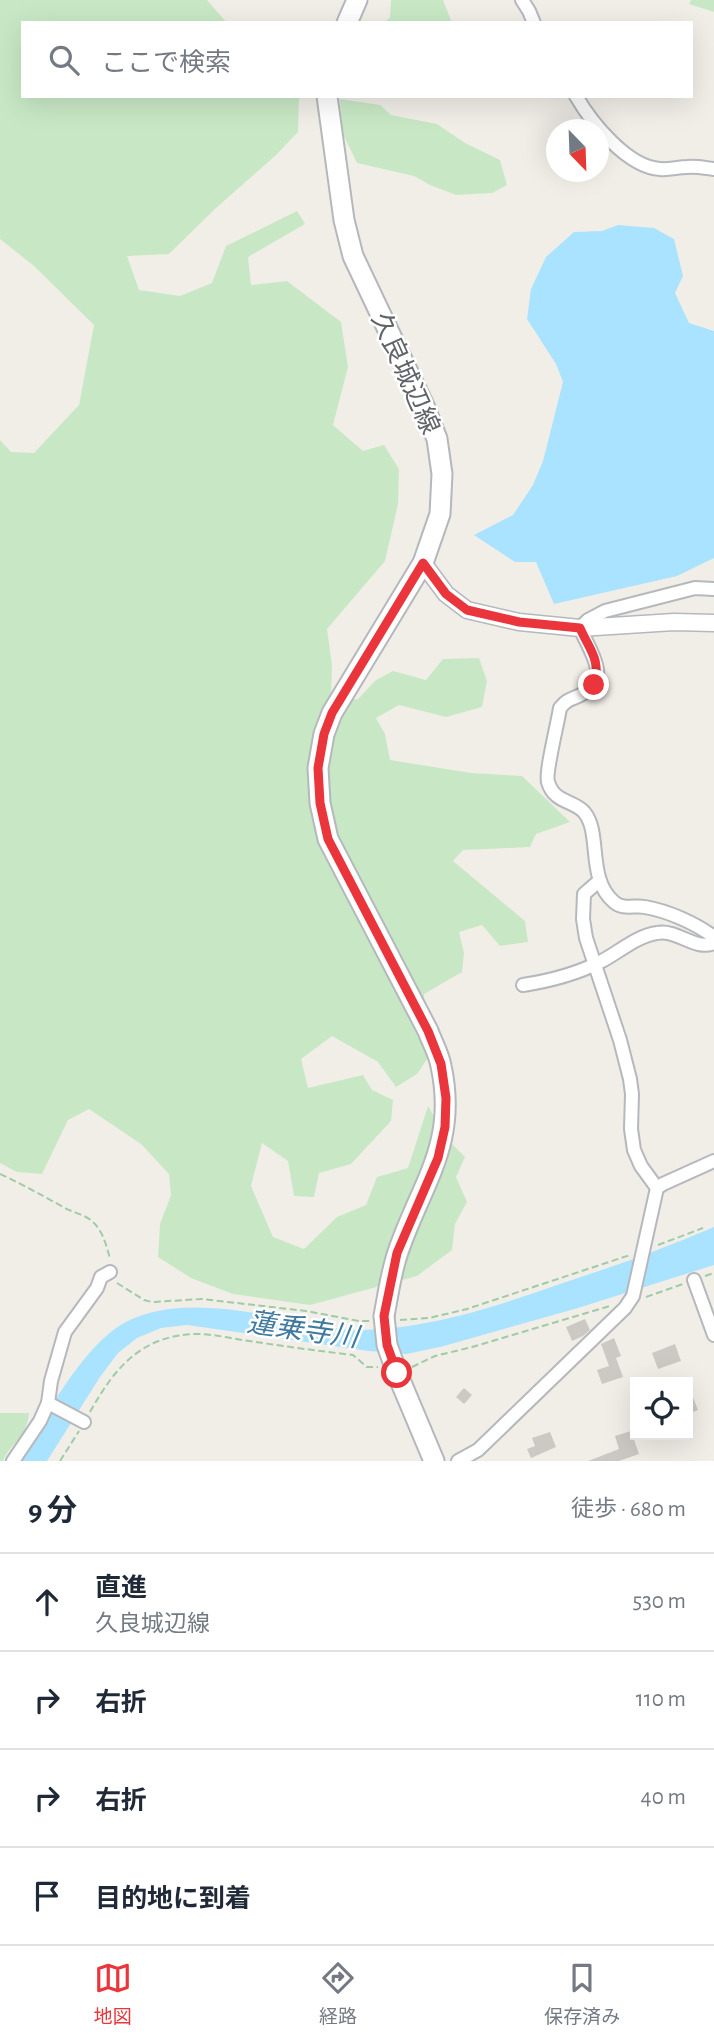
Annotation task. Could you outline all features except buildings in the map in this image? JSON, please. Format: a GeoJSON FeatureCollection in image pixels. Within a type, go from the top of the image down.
{"type":"FeatureCollection","features":[{"type":"Feature","properties":{"kind":"main road"},"geometry":{"type":"LineString","coordinates":[[348,21],[358,0]]}},
{"type":"Feature","properties":{"kind":"main road","name":"久良城辺線"},"geometry":{"type":"LineString","coordinates":[[327,98],[344,220],[353,256],[425,408],[437,439],[442,474],[440,514],[423,563],[332,713],[324,734],[318,768],[320,803],[328,839],[428,1031],[441,1064],[446,1098],[445,1127],[438,1158],[397,1253],[386,1319],[387,1345],[395,1369],[435,1461]]}},
{"type":"Feature","properties":{"kind":"street"},"geometry":{"type":"LineString","coordinates":[[522,0],[533,21]]}},
{"type":"Feature","properties":{"kind":"street"},"geometry":{"type":"LineString","coordinates":[[577,98],[592,122],[644,166],[714,170]]}},
{"type":"Feature","properties":{"kind":"street"},"geometry":{"type":"LineString","coordinates":[[423,563],[446,594],[467,610],[519,622],[580,628],[713,621]]}},
{"type":"Feature","properties":{"kind":"street"},"geometry":{"type":"LineString","coordinates":[[580,628],[588,620],[605,611],[695,588],[714,589]]}},
{"type":"Feature","properties":{"kind":"street"},"geometry":{"type":"LineString","coordinates":[[580,628],[595,655],[598,671],[594,685],[584,693],[567,699],[560,708],[547,775],[553,793],[584,811],[591,827],[599,881],[614,902],[625,907],[642,907],[663,913],[693,924],[714,937]]}},
{"type":"Feature","properties":{"kind":"street"},"geometry":{"type":"LineString","coordinates":[[599,881],[584,894],[583,919],[586,938],[630,1079],[634,1150],[641,1166],[657,1188]]}},
{"type":"Feature","properties":{"kind":"street"},"geometry":{"type":"LineString","coordinates":[[523,985],[557,978],[594,965],[610,954],[658,933],[674,933],[694,943],[708,946],[714,943]]}},
{"type":"Feature","properties":{"kind":"street"},"geometry":{"type":"LineString","coordinates":[[458,1461],[478,1450],[632,1299],[657,1188],[714,1161]]}},
{"type":"Feature","properties":{"kind":"street"},"geometry":{"type":"LineString","coordinates":[[13,1461],[51,1404],[51,1381],[65,1332],[97,1288],[101,1277],[110,1272]]}},
{"type":"Feature","properties":{"kind":"street"},"geometry":{"type":"LineString","coordinates":[[694,1280],[714,1335]]}},
{"type":"Feature","properties":{"kind":"street"},"geometry":{"type":"LineString","coordinates":[[51,1404],[82,1421]]}},
{"type":"Feature","properties":{"kind":"path"},"geometry":{"type":"LineString","coordinates":[[0,1174],[82,1214],[94,1223],[106,1241],[113,1279],[145,1300],[152,1302],[202,1299],[306,1311],[359,1321],[429,1318],[467,1309],[642,1253],[703,1228]]}},
{"type":"Feature","properties":{"kind":"path"},"geometry":{"type":"LineString","coordinates":[[61,1461],[82,1421],[120,1367],[138,1352],[172,1336],[200,1334],[352,1355],[367,1367],[395,1369],[714,1273]]}},
{"type":"Feature","properties":{"kind":"green space"},"geometry":{"type":"Polygon","coordinates":[[[0,0],[207,0],[225,21],[21,21],[21,98],[299,98],[298,132],[169,254],[127,256],[139,290],[180,296],[212,283],[226,246],[297,211],[305,224],[248,257],[251,285],[287,281],[341,322],[348,367],[333,425],[363,451],[384,445],[399,469],[398,504],[385,561],[327,629],[332,665],[331,702],[358,699],[376,680],[393,671],[426,680],[443,659],[479,658],[487,681],[482,707],[446,717],[399,705],[376,718],[385,734],[390,760],[471,773],[522,776],[570,822],[536,834],[530,847],[463,850],[453,861],[525,921],[528,942],[500,946],[482,925],[459,932],[464,953],[462,972],[424,994],[425,1015],[439,1041],[417,1074],[396,1087],[378,1062],[332,1036],[301,1059],[308,1088],[363,1075],[372,1090],[393,1100],[391,1121],[351,1164],[319,1173],[314,1197],[294,1196],[288,1161],[262,1143],[251,1186],[273,1237],[304,1249],[337,1217],[366,1205],[377,1177],[408,1168],[428,1106],[447,1139],[465,1157],[456,1177],[467,1202],[455,1224],[452,1250],[417,1276],[310,1305],[233,1294],[191,1278],[158,1257],[160,1224],[171,1195],[169,1174],[141,1144],[89,1109],[68,1120],[42,1174],[17,1172],[0,1163],[0,440],[11,452],[34,453],[79,405],[94,325],[34,266],[0,239],[0,0]]]}},
{"type":"Feature","properties":{"kind":"green space"},"geometry":{"type":"Polygon","coordinates":[[[391,0],[443,0],[451,21],[385,21],[390,18],[391,0]]]}},
{"type":"Feature","properties":{"kind":"green space"},"geometry":{"type":"Polygon","coordinates":[[[691,0],[714,0],[714,12],[689,4],[691,0]]]}},
{"type":"Feature","properties":{"kind":"green space"},"geometry":{"type":"Polygon","coordinates":[[[340,99],[380,105],[391,115],[437,124],[465,143],[500,160],[507,185],[492,193],[456,195],[414,176],[357,163],[342,132],[340,99]]]}},
{"type":"Feature","properties":{"kind":"green space"},"geometry":{"type":"Polygon","coordinates":[[[0,1413],[29,1413],[22,1435],[3,1461],[0,1461],[0,1413]]]}},
{"type":"Feature","properties":{"kind":"water"},"geometry":{"type":"Polygon","coordinates":[[[618,225],[654,228],[674,239],[683,276],[675,293],[689,323],[714,331],[714,558],[677,576],[554,604],[536,562],[515,562],[474,535],[513,515],[533,485],[543,461],[563,382],[556,364],[527,319],[531,289],[546,257],[574,232],[602,231],[618,225]]]}},
{"type":"Feature","properties":{"kind":"water","name":"蓮乗寺川"},"geometry":{"type":"Polygon","coordinates":[[[714,1227],[714,1265],[578,1308],[407,1354],[187,1325],[161,1328],[137,1338],[118,1353],[47,1461],[18,1461],[78,1366],[108,1334],[145,1314],[168,1309],[216,1308],[346,1330],[410,1326],[510,1301],[714,1227]]]}},
{"type":"Feature","properties":{"kind":"route"},"geometry":{"type":"LineString","coordinates":[[397,1373],[387,1345],[384,1316],[397,1253],[438,1158],[445,1127],[446,1098],[441,1064],[428,1031],[328,839],[320,803],[318,768],[324,734],[332,713],[423,563],[446,594],[467,610],[519,622],[580,628],[595,655],[598,671],[594,685]]}}]}
